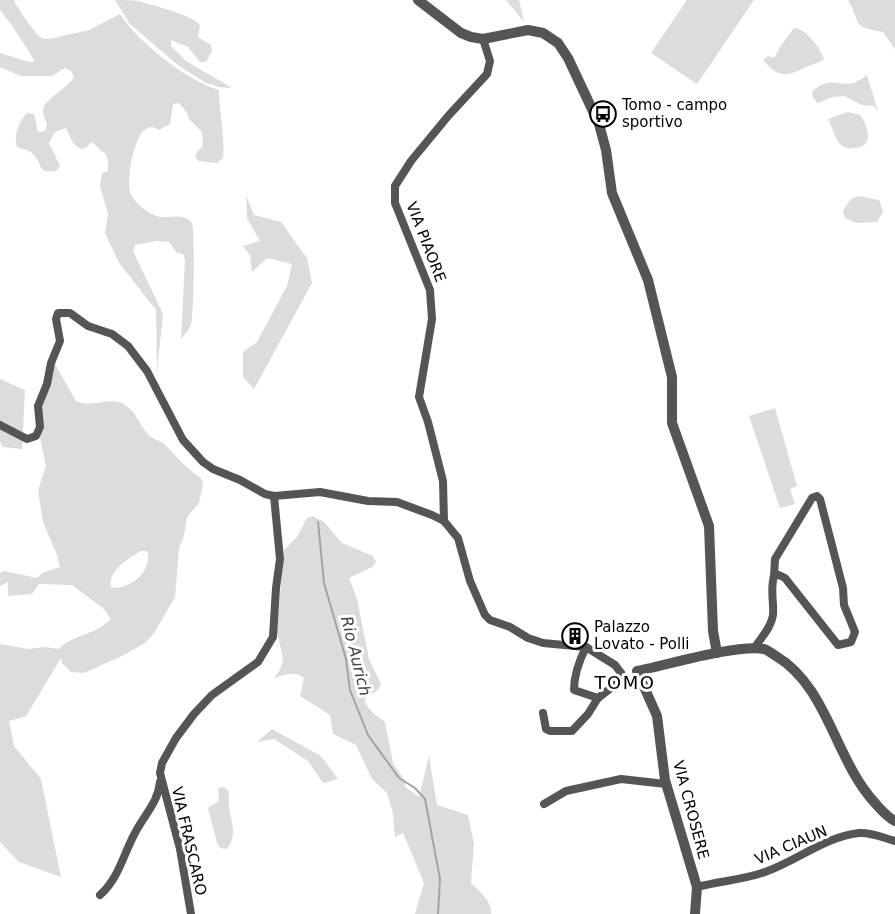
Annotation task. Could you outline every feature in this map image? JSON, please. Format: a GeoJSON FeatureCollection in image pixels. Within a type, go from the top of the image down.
{"type":"FeatureCollection","features":[{"type":"Feature","properties":{"kind":"street"},"geometry":{"type":"LineString","coordinates":[[418,0],[461,33],[483,39],[528,30],[543,33],[558,43],[568,58],[599,124],[606,150],[612,194],[648,280],[672,377],[672,423],[709,526],[713,631],[717,653]]}},
{"type":"Feature","properties":{"kind":"street","name":"VIA PIAORE"},"geometry":{"type":"LineString","coordinates":[[444,521],[442,481],[428,422],[419,397],[432,319],[432,301],[430,290],[395,203],[394,195],[395,186],[411,162],[449,115],[487,74],[490,61],[483,39]]}},
{"type":"Feature","properties":{"kind":"street"},"geometry":{"type":"LineString","coordinates":[[0,425],[27,439],[36,436],[40,427],[38,406],[60,341],[56,319],[58,313],[66,312],[88,326],[112,334],[128,346],[147,371],[183,440],[203,462],[213,469],[240,480],[258,492],[273,496],[320,492],[368,501],[397,502],[421,509],[444,521],[458,538],[472,587],[485,615],[490,620],[543,643],[586,647],[615,665],[621,674]]}},
{"type":"Feature","properties":{"kind":"street","name":"VIA FRASCARO"},"geometry":{"type":"LineString","coordinates":[[191,914],[180,849],[160,773],[162,763],[176,738],[194,714],[212,694],[258,662],[271,643],[275,624],[280,559],[273,496]]}},
{"type":"Feature","properties":{"kind":"street"},"geometry":{"type":"LineString","coordinates":[[754,650],[773,617],[771,593],[775,559],[812,498],[817,496],[820,499],[843,588],[844,605],[855,632],[851,642],[838,645],[784,578],[779,575],[774,576]]}},
{"type":"Feature","properties":{"kind":"street"},"geometry":{"type":"LineString","coordinates":[[586,647],[579,662],[574,690],[598,698]]}},
{"type":"Feature","properties":{"kind":"street"},"geometry":{"type":"LineString","coordinates":[[543,713],[546,729],[572,731],[621,674],[717,653],[765,649],[784,661],[799,675],[814,696],[866,793],[888,818],[895,821]]}},
{"type":"Feature","properties":{"kind":"street","name":"VIA CROSERE"},"geometry":{"type":"LineString","coordinates":[[638,671],[657,716],[666,783],[697,887]]}},
{"type":"Feature","properties":{"kind":"street"},"geometry":{"type":"LineString","coordinates":[[100,896],[114,880],[136,831],[155,802],[160,785],[160,773]]}},
{"type":"Feature","properties":{"kind":"street"},"geometry":{"type":"LineString","coordinates":[[544,804],[566,791],[621,779],[666,783]]}},
{"type":"Feature","properties":{"kind":"street","name":"VIA CIAUN"},"geometry":{"type":"LineString","coordinates":[[697,887],[764,873],[786,864],[821,844],[860,833],[876,834],[895,841]]}},
{"type":"Feature","properties":{"kind":"street"},"geometry":{"type":"LineString","coordinates":[[695,914],[697,887]]}},
{"type":"Feature","properties":{"kind":"shaded area"},"geometry":{"type":"Polygon","coordinates":[[[0,0],[14,0],[34,30],[45,39],[89,30],[120,14],[128,25],[164,59],[193,78],[219,90],[223,158],[217,163],[198,161],[195,155],[203,145],[202,132],[189,119],[179,103],[173,104],[170,124],[159,130],[151,127],[144,130],[134,149],[131,161],[130,192],[138,204],[157,216],[185,218],[192,223],[193,228],[192,317],[189,328],[181,339],[185,260],[183,254],[177,253],[169,242],[157,241],[135,245],[133,251],[163,314],[157,371],[156,310],[119,263],[105,233],[108,214],[100,186],[102,173],[108,171],[108,159],[105,153],[91,142],[87,147],[81,149],[75,145],[66,128],[55,132],[49,143],[60,166],[56,171],[43,170],[33,154],[17,147],[16,134],[24,116],[27,113],[34,114],[38,132],[45,131],[47,125],[43,113],[44,107],[74,77],[71,71],[65,68],[52,76],[21,76],[0,67],[0,53],[29,62],[35,61],[0,10],[0,0]]]}},
{"type":"Feature","properties":{"kind":"shaded area"},"geometry":{"type":"Polygon","coordinates":[[[115,0],[139,1],[195,21],[200,25],[198,37],[211,45],[212,51],[206,62],[200,62],[188,47],[171,40],[171,46],[186,61],[232,88],[206,83],[179,66],[130,24],[115,0]]]}},
{"type":"Feature","properties":{"kind":"shaded area"},"geometry":{"type":"Polygon","coordinates":[[[506,0],[519,0],[524,22],[506,0]]]}},
{"type":"Feature","properties":{"kind":"shaded area"},"geometry":{"type":"Polygon","coordinates":[[[687,0],[754,0],[697,84],[651,53],[687,0]]]}},
{"type":"Feature","properties":{"kind":"shaded area"},"geometry":{"type":"Polygon","coordinates":[[[848,0],[895,0],[895,49],[883,32],[859,24],[848,0]]]}},
{"type":"Feature","properties":{"kind":"shaded area"},"geometry":{"type":"Polygon","coordinates":[[[794,28],[808,35],[824,59],[791,73],[780,73],[769,67],[763,60],[768,56],[774,58],[794,28]]]}},
{"type":"Feature","properties":{"kind":"shaded area"},"geometry":{"type":"Polygon","coordinates":[[[867,75],[878,111],[874,106],[862,105],[844,96],[832,97],[818,103],[813,98],[812,92],[824,84],[854,83],[867,75]]]}},
{"type":"Feature","properties":{"kind":"shaded area"},"geometry":{"type":"Polygon","coordinates":[[[848,112],[860,115],[867,130],[867,140],[861,147],[849,148],[841,145],[828,119],[848,112]]]}},
{"type":"Feature","properties":{"kind":"shaded area"},"geometry":{"type":"Polygon","coordinates":[[[246,196],[254,215],[281,222],[307,258],[312,283],[254,389],[243,377],[243,352],[257,342],[287,286],[292,264],[267,258],[252,272],[250,255],[243,246],[260,241],[247,218],[246,196]]]}},
{"type":"Feature","properties":{"kind":"shaded area"},"geometry":{"type":"Polygon","coordinates":[[[859,196],[879,200],[883,211],[877,222],[857,223],[845,218],[843,212],[847,204],[859,196]]]}},
{"type":"Feature","properties":{"kind":"shaded area"},"geometry":{"type":"Polygon","coordinates":[[[55,364],[76,401],[88,404],[114,401],[125,405],[150,436],[164,444],[201,478],[203,484],[199,503],[187,517],[184,536],[179,548],[175,597],[154,633],[145,643],[84,673],[71,672],[62,663],[61,658],[26,716],[9,721],[14,746],[41,779],[61,877],[19,862],[0,842],[0,644],[29,649],[45,647],[59,649],[69,641],[98,629],[111,619],[104,609],[72,585],[39,584],[32,594],[8,596],[8,582],[0,586],[0,573],[4,571],[37,578],[42,573],[60,567],[43,522],[38,490],[46,466],[40,438],[42,430],[38,406],[55,364]],[[141,551],[131,557],[116,570],[112,576],[111,587],[125,586],[138,578],[147,565],[147,551],[141,551]]]}},
{"type":"Feature","properties":{"kind":"shaded area"},"geometry":{"type":"Polygon","coordinates":[[[0,379],[25,390],[22,449],[3,447],[0,442],[0,379]]]}},
{"type":"Feature","properties":{"kind":"shaded area"},"geometry":{"type":"Polygon","coordinates":[[[775,408],[797,486],[790,489],[795,504],[780,508],[749,416],[775,408]]]}},
{"type":"Feature","properties":{"kind":"shaded area"},"geometry":{"type":"Polygon","coordinates":[[[313,516],[324,522],[342,543],[373,556],[376,562],[372,567],[349,578],[357,599],[369,659],[381,684],[378,690],[366,697],[365,703],[385,722],[393,763],[405,781],[405,787],[419,797],[429,756],[437,805],[468,815],[474,844],[471,883],[482,893],[491,909],[491,914],[415,914],[424,883],[403,833],[395,837],[393,813],[387,793],[372,779],[356,745],[333,734],[330,715],[300,696],[304,678],[293,674],[274,678],[280,670],[283,659],[277,631],[284,550],[297,537],[307,518],[313,516]]]}},
{"type":"Feature","properties":{"kind":"shaded area"},"geometry":{"type":"Polygon","coordinates":[[[272,729],[321,756],[338,779],[323,783],[308,761],[274,739],[257,742],[272,729]]]}},
{"type":"Feature","properties":{"kind":"shaded area"},"geometry":{"type":"Polygon","coordinates":[[[224,787],[229,792],[233,828],[227,849],[220,848],[217,843],[208,808],[219,801],[218,788],[224,787]]]}},
{"type":"Feature","properties":{"kind":"waterway","name":"Rio Aurich"},"geometry":{"type":"LineString","coordinates":[[318,522],[324,583],[346,659],[350,690],[368,735],[399,778],[415,788],[425,799],[440,879],[438,914]]}},
{"type":"Feature","properties":{"kind":"place","name":"Tomo - campo sportivo"},"geometry":{"type":"Point","coordinates":[603,114]}},
{"type":"Feature","properties":{"kind":"place","name":"Palazzo Lovato - Polli"},"geometry":{"type":"Point","coordinates":[575,636]}},
{"type":"Feature","properties":{"kind":"district","name":"TOMO"},"geometry":{"type":"Point","coordinates":[625,682]}}]}
